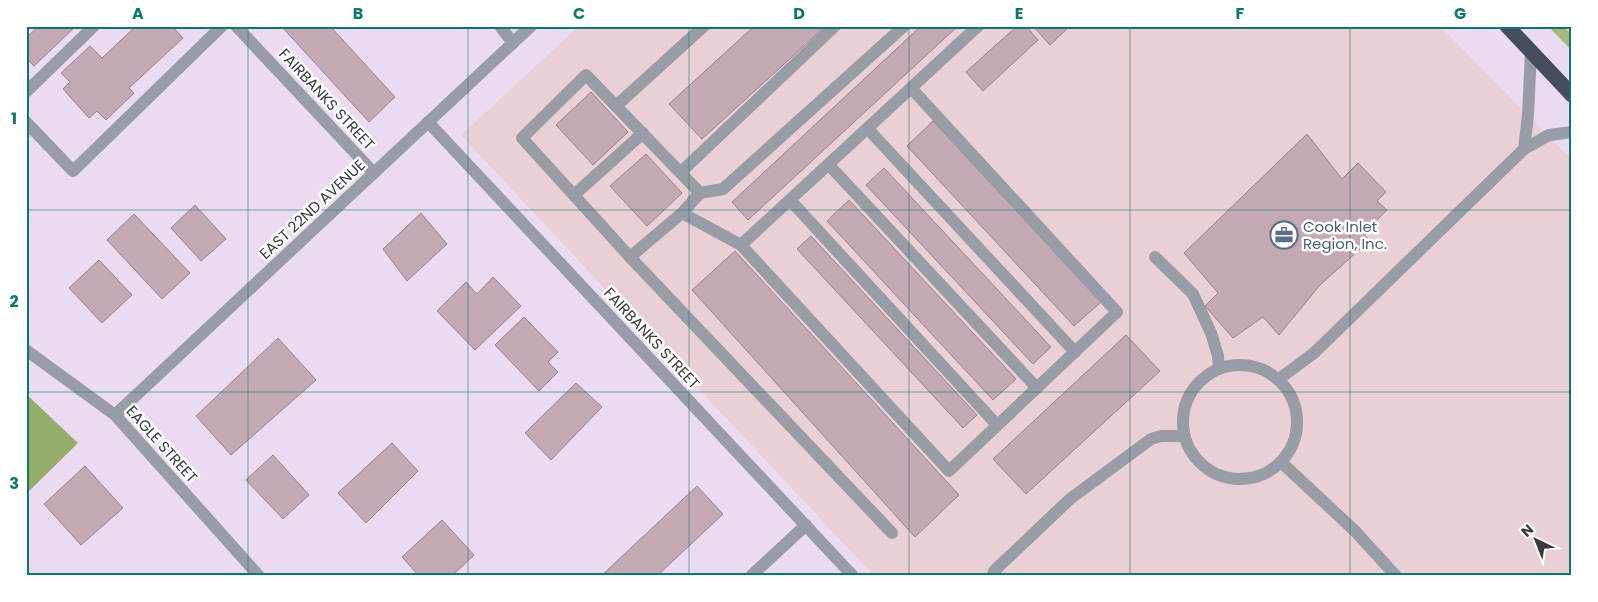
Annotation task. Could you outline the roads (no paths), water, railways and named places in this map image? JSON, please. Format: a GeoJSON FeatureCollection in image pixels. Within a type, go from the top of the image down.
{"type":"FeatureCollection","features":[{"type":"Feature","properties":{"kind":"highway"},"geometry":{"type":"LineString","coordinates":[[1508,26],[1572,95]]}},
{"type":"Feature","properties":{"kind":"street"},"geometry":{"type":"LineString","coordinates":[[26,92],[94,26]]}},
{"type":"Feature","properties":{"kind":"street"},"geometry":{"type":"LineString","coordinates":[[26,122],[73,171],[222,26]]}},
{"type":"Feature","properties":{"kind":"street","name":"FAIRBANKS STREET"},"geometry":{"type":"LineString","coordinates":[[236,26],[374,173]]}},
{"type":"Feature","properties":{"kind":"street"},"geometry":{"type":"LineString","coordinates":[[500,26],[513,43]]}},
{"type":"Feature","properties":{"kind":"street","name":"EAST 22ND AVENUE"},"geometry":{"type":"LineString","coordinates":[[115,415],[531,26]]}},
{"type":"Feature","properties":{"kind":"street"},"geometry":{"type":"LineString","coordinates":[[616,106],[704,26]]}},
{"type":"Feature","properties":{"kind":"street"},"geometry":{"type":"LineString","coordinates":[[680,172],[835,26]]}},
{"type":"Feature","properties":{"kind":"street"},"geometry":{"type":"LineString","coordinates":[[630,257],[682,213],[700,193],[723,189],[904,26]]}},
{"type":"Feature","properties":{"kind":"street"},"geometry":{"type":"LineString","coordinates":[[741,245],[978,26]]}},
{"type":"Feature","properties":{"kind":"street"},"geometry":{"type":"LineString","coordinates":[[1524,149],[1528,115],[1531,51]]}},
{"type":"Feature","properties":{"kind":"street"},"geometry":{"type":"LineString","coordinates":[[700,193],[586,75],[522,138],[630,257],[892,534]]}},
{"type":"Feature","properties":{"kind":"street"},"geometry":{"type":"LineString","coordinates":[[682,213],[741,245],[949,471],[1117,312],[911,88]]}},
{"type":"Feature","properties":{"kind":"street","name":"FAIRBANKS STREET"},"geometry":{"type":"LineString","coordinates":[[428,122],[853,576]]}},
{"type":"Feature","properties":{"kind":"street"},"geometry":{"type":"LineString","coordinates":[[868,128],[1075,352]]}},
{"type":"Feature","properties":{"kind":"street"},"geometry":{"type":"LineString","coordinates":[[1279,379],[1314,353],[1524,149],[1549,135],[1572,132]]}},
{"type":"Feature","properties":{"kind":"street"},"geometry":{"type":"LineString","coordinates":[[574,194],[643,133]]}},
{"type":"Feature","properties":{"kind":"street"},"geometry":{"type":"LineString","coordinates":[[828,164],[1037,388]]}},
{"type":"Feature","properties":{"kind":"street"},"geometry":{"type":"LineString","coordinates":[[790,200],[997,425]]}},
{"type":"Feature","properties":{"kind":"street"},"geometry":{"type":"LineString","coordinates":[[1155,257],[1193,294],[1211,333],[1218,356],[1218,368]]}},
{"type":"Feature","properties":{"kind":"street","name":"EAGLE STREET"},"geometry":{"type":"LineString","coordinates":[[26,350],[115,415],[259,576]]}},
{"type":"Feature","properties":{"kind":"street"},"geometry":{"type":"LineString","coordinates":[[1234,364],[1250,365],[1266,370],[1279,379],[1290,394],[1296,411],[1297,429],[1292,447],[1281,462],[1267,472],[1251,478],[1234,479],[1217,475],[1202,465],[1191,452],[1184,436],[1183,420],[1186,404],[1193,389],[1204,377],[1218,368],[1234,364]]}},
{"type":"Feature","properties":{"kind":"street"},"geometry":{"type":"LineString","coordinates":[[993,576],[994,571],[1070,500],[1151,438],[1184,436]]}},
{"type":"Feature","properties":{"kind":"street"},"geometry":{"type":"LineString","coordinates":[[1281,462],[1355,531],[1396,576]]}},
{"type":"Feature","properties":{"kind":"street"},"geometry":{"type":"LineString","coordinates":[[751,576],[806,526]]}},
{"type":"Feature","properties":{"kind":"place","name":"Cook Inlet Region, Inc."},"geometry":{"type":"Point","coordinates":[1284,235]}}]}
